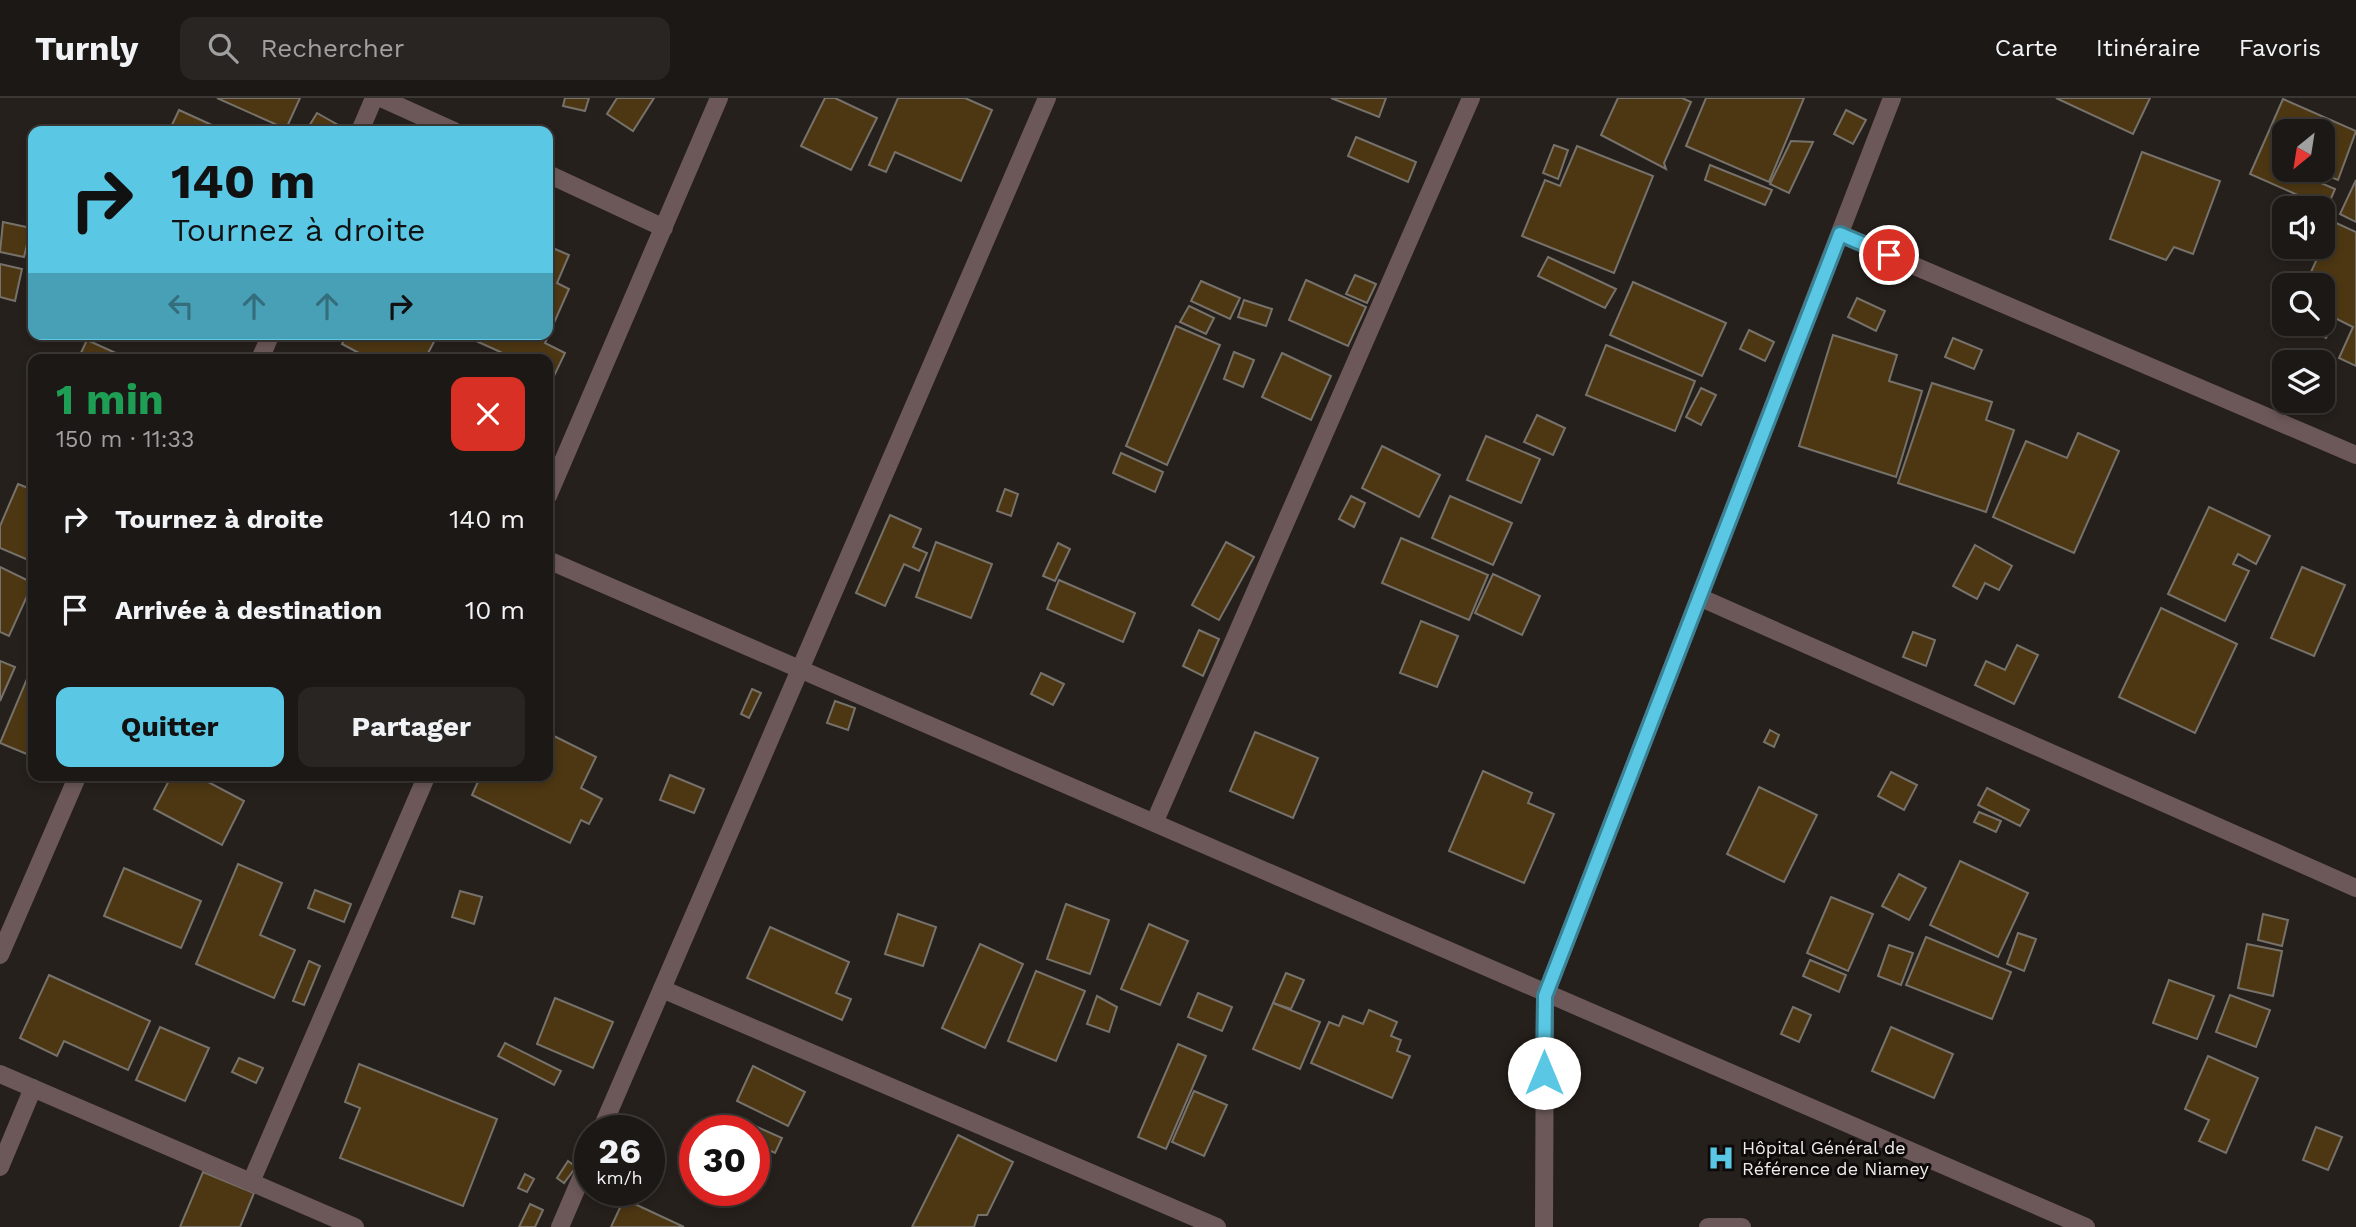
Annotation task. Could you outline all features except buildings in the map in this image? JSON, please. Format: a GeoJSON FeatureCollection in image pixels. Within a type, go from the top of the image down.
{"type":"FeatureCollection","features":[{"type":"Feature","properties":{"kind":"street"},"geometry":{"type":"LineString","coordinates":[[362,126],[374,98]]}},
{"type":"Feature","properties":{"kind":"street"},"geometry":{"type":"LineString","coordinates":[[381,98],[443,126]]}},
{"type":"Feature","properties":{"kind":"street"},"geometry":{"type":"LineString","coordinates":[[553,484],[719,98]]}},
{"type":"Feature","properties":{"kind":"street"},"geometry":{"type":"LineString","coordinates":[[607,1115],[1047,98]]}},
{"type":"Feature","properties":{"kind":"street"},"geometry":{"type":"LineString","coordinates":[[1155,821],[1471,98]]}},
{"type":"Feature","properties":{"kind":"street"},"geometry":{"type":"LineString","coordinates":[[1544,1227],[1545,996],[1892,98]]}},
{"type":"Feature","properties":{"kind":"street"},"geometry":{"type":"LineString","coordinates":[[553,176],[664,228]]}},
{"type":"Feature","properties":{"kind":"street"},"geometry":{"type":"LineString","coordinates":[[1840,234],[2356,455]]}},
{"type":"Feature","properties":{"kind":"street"},"geometry":{"type":"LineString","coordinates":[[553,562],[1155,821],[1545,996],[2086,1227]]}},
{"type":"Feature","properties":{"kind":"street"},"geometry":{"type":"LineString","coordinates":[[1699,597],[2356,888]]}},
{"type":"Feature","properties":{"kind":"street"},"geometry":{"type":"LineString","coordinates":[[0,955],[75,781]]}},
{"type":"Feature","properties":{"kind":"street"},"geometry":{"type":"LineString","coordinates":[[251,1182],[424,781]]}},
{"type":"Feature","properties":{"kind":"street"},"geometry":{"type":"LineString","coordinates":[[662,989],[1217,1227]]}},
{"type":"Feature","properties":{"kind":"street"},"geometry":{"type":"LineString","coordinates":[[0,1074],[355,1227]]}},
{"type":"Feature","properties":{"kind":"street"},"geometry":{"type":"LineString","coordinates":[[0,1167],[33,1088]]}},
{"type":"Feature","properties":{"kind":"street"},"geometry":{"type":"LineString","coordinates":[[560,1227],[574,1194]]}},
{"type":"Feature","properties":{"kind":"street"},"geometry":{"type":"LineString","coordinates":[[1708,1227],[1742,1227]]}},
{"type":"Feature","properties":{"kind":"place","name":"Hôpital Général de Référence de Niamey"},"geometry":{"type":"Point","coordinates":[1721,1158]}},
{"type":"Feature","properties":{"kind":"route"},"geometry":{"type":"LineString","coordinates":[[1544,1073],[1545,996],[1840,234],[1889,255]]}}]}
